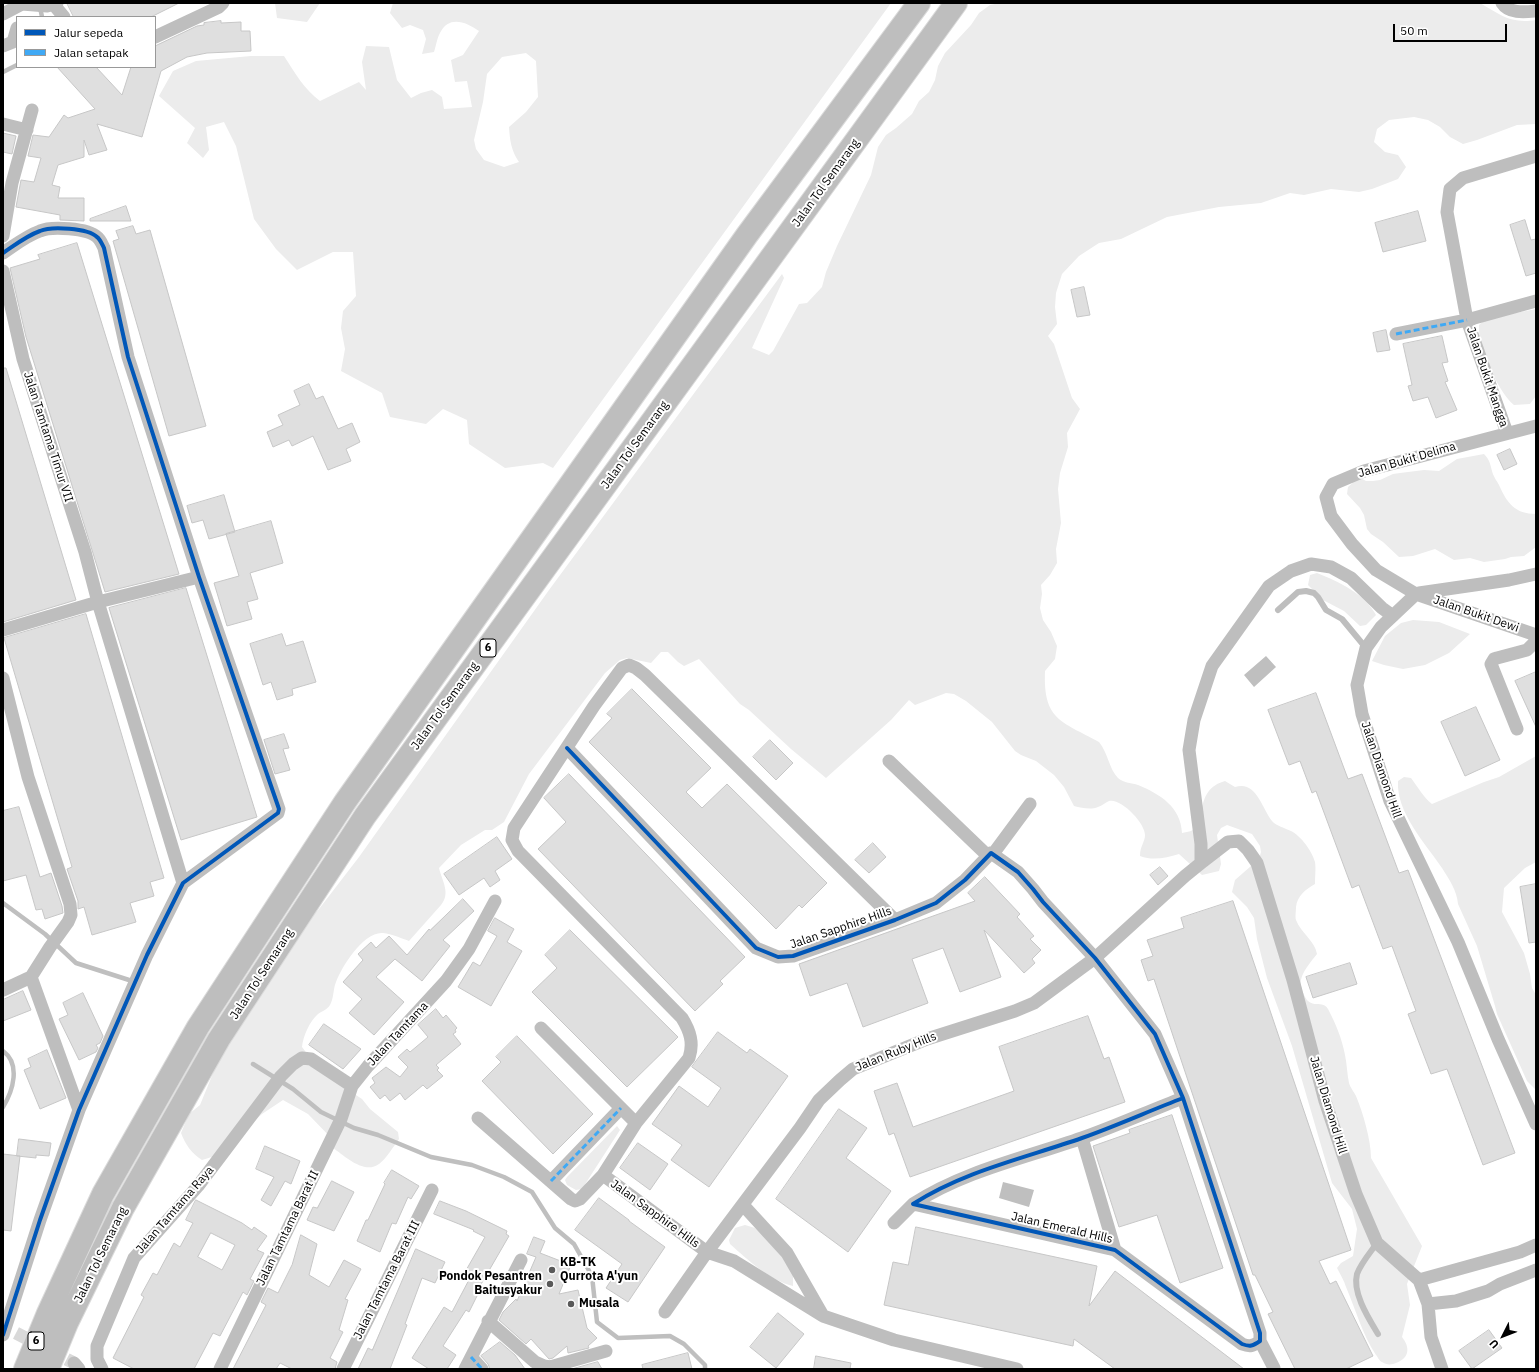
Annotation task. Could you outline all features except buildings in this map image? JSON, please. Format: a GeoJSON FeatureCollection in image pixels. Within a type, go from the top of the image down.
{"type":"FeatureCollection","features":[{"type":"Feature","properties":{"kind":"highway","name":"Jalan Tol Semarang"},"geometry":{"type":"LineString","coordinates":[[25,1369],[48,1313],[103,1194],[198,1027],[332,822],[747,235],[919,3]]}},
{"type":"Feature","properties":{"kind":"highway","name":"Jalan Tol Semarang"},"geometry":{"type":"LineString","coordinates":[[48,1369],[67,1323],[123,1208],[219,1039],[365,816],[956,3]]}},
{"type":"Feature","properties":{"kind":"street"},"geometry":{"type":"LineString","coordinates":[[156,37],[219,7],[223,3]]}},
{"type":"Feature","properties":{"kind":"street"},"geometry":{"type":"LineString","coordinates":[[1502,3],[1504,6],[1515,11],[1536,11]]}},
{"type":"Feature","properties":{"kind":"street"},"geometry":{"type":"LineString","coordinates":[[20,16],[26,4]]}},
{"type":"Feature","properties":{"kind":"street"},"geometry":{"type":"LineString","coordinates":[[3,14],[26,4],[53,5],[63,16]]}},
{"type":"Feature","properties":{"kind":"street"},"geometry":{"type":"LineString","coordinates":[[3,46],[13,42],[16,32]]}},
{"type":"Feature","properties":{"kind":"street"},"geometry":{"type":"LineString","coordinates":[[3,236],[12,183],[32,110]]}},
{"type":"Feature","properties":{"kind":"street"},"geometry":{"type":"LineString","coordinates":[[3,124],[27,130]]}},
{"type":"Feature","properties":{"kind":"street"},"geometry":{"type":"LineString","coordinates":[[1466,320],[1448,212],[1450,189],[1463,178],[1536,156]]}},
{"type":"Feature","properties":{"kind":"street"},"geometry":{"type":"LineString","coordinates":[[3,254],[28,236],[42,230],[54,229],[86,231],[97,237],[104,248],[128,357],[199,577],[279,809],[278,813],[183,883],[148,955],[79,1110],[40,1220],[8,1332]]}},
{"type":"Feature","properties":{"kind":"street","name":"Jalan Tamtama Timur VII"},"geometry":{"type":"LineString","coordinates":[[3,271],[23,360],[85,552],[98,602],[183,883]]}},
{"type":"Feature","properties":{"kind":"street","name":"Jalan Bukit Mangga"},"geometry":{"type":"LineString","coordinates":[[1396,334],[1466,320],[1536,301]]}},
{"type":"Feature","properties":{"kind":"street","name":"Jalan Bukit Mangga"},"geometry":{"type":"LineString","coordinates":[[1466,320],[1507,433]]}},
{"type":"Feature","properties":{"kind":"street","name":"Jalan Bukit Delima"},"geometry":{"type":"LineString","coordinates":[[1416,594],[1376,570],[1352,544],[1331,516],[1326,497],[1333,484],[1364,471],[1536,426]]}},
{"type":"Feature","properties":{"kind":"street"},"geometry":{"type":"LineString","coordinates":[[1201,863],[1201,844],[1189,750],[1194,720],[1212,666],[1269,586],[1291,571],[1311,564],[1331,568],[1351,578],[1382,608],[1393,616]]}},
{"type":"Feature","properties":{"kind":"street"},"geometry":{"type":"LineString","coordinates":[[1366,648],[1381,627],[1416,594],[1509,580],[1536,574]]}},
{"type":"Feature","properties":{"kind":"street"},"geometry":{"type":"LineString","coordinates":[[3,630],[98,602],[199,577]]}},
{"type":"Feature","properties":{"kind":"street","name":"Jalan Bukit Dewi"},"geometry":{"type":"LineString","coordinates":[[1416,594],[1536,634]]}},
{"type":"Feature","properties":{"kind":"street"},"geometry":{"type":"LineString","coordinates":[[1517,729],[1491,664],[1498,658],[1527,650],[1536,641]]}},
{"type":"Feature","properties":{"kind":"street","name":"Jalan Diamond Hill"},"geometry":{"type":"LineString","coordinates":[[1366,648],[1357,685],[1362,714],[1390,801],[1458,942],[1536,1124]]}},
{"type":"Feature","properties":{"kind":"street","name":"Jalan Sapphire Hills"},"geometry":{"type":"LineString","coordinates":[[478,1118],[571,1199],[577,1200],[580,1199],[603,1175],[636,1123],[689,1058],[692,1050],[692,1041],[689,1029],[682,1018],[518,851],[512,840],[514,828],[594,706],[622,668],[629,665],[636,668],[701,729],[895,920]]}},
{"type":"Feature","properties":{"kind":"street"},"geometry":{"type":"LineString","coordinates":[[3,678],[28,777],[70,904],[71,915],[63,931],[50,947],[31,977],[3,990]]}},
{"type":"Feature","properties":{"kind":"street"},"geometry":{"type":"LineString","coordinates":[[3,706],[13,716]]}},
{"type":"Feature","properties":{"kind":"street","name":"Jalan Sapphire Hills"},"geometry":{"type":"LineString","coordinates":[[567,748],[756,948],[778,957],[793,956],[895,920],[936,903],[965,880],[991,855],[1030,804]]}},
{"type":"Feature","properties":{"kind":"street"},"geometry":{"type":"LineString","coordinates":[[889,761],[991,855],[1018,872],[1095,958],[1155,1034],[1183,1098],[1260,1333],[1260,1341],[1274,1368]]}},
{"type":"Feature","properties":{"kind":"street","name":"Jalan Diamond Hill"},"geometry":{"type":"LineString","coordinates":[[1095,958],[1185,876],[1228,842],[1239,841],[1248,850],[1257,863],[1293,980],[1325,1101],[1356,1194],[1377,1243],[1419,1280]]}},
{"type":"Feature","properties":{"kind":"street","name":"Jalan Tamtama"},"geometry":{"type":"LineString","coordinates":[[352,1086],[368,1066],[446,981],[469,949],[494,902]]}},
{"type":"Feature","properties":{"kind":"street","name":"Jalan Ruby Hills"},"geometry":{"type":"LineString","coordinates":[[665,1312],[707,1252],[800,1128],[818,1100],[853,1069],[926,1039],[1015,1011],[1034,1002],[1095,958]]}},
{"type":"Feature","properties":{"kind":"street"},"geometry":{"type":"LineString","coordinates":[[31,977],[79,1110]]}},
{"type":"Feature","properties":{"kind":"street"},"geometry":{"type":"LineString","coordinates":[[541,1028],[636,1123]]}},
{"type":"Feature","properties":{"kind":"street","name":"Jalan Tamtama Raya"},"geometry":{"type":"LineString","coordinates":[[102,1369],[97,1359],[97,1346],[134,1258],[198,1186],[278,1080],[293,1064],[302,1058],[311,1059],[352,1086]]}},
{"type":"Feature","properties":{"kind":"street","name":"Jalan Tamtama Barat II"},"geometry":{"type":"LineString","coordinates":[[220,1369],[340,1121],[352,1086]]}},
{"type":"Feature","properties":{"kind":"street"},"geometry":{"type":"LineString","coordinates":[[894,1223],[913,1204],[936,1191],[961,1180],[1005,1162],[1082,1138],[1183,1098]]}},
{"type":"Feature","properties":{"kind":"street"},"geometry":{"type":"LineString","coordinates":[[551,1181],[621,1108]]}},
{"type":"Feature","properties":{"kind":"street","name":"Jalan Emerald Hills"},"geometry":{"type":"LineString","coordinates":[[1082,1138],[1115,1250]]}},
{"type":"Feature","properties":{"kind":"street","name":"Jalan Sapphire Hills"},"geometry":{"type":"LineString","coordinates":[[603,1175],[707,1252]]}},
{"type":"Feature","properties":{"kind":"street","name":"Jalan Tamtama Barat III"},"geometry":{"type":"LineString","coordinates":[[343,1369],[432,1190]]}},
{"type":"Feature","properties":{"kind":"street","name":"Jalan Emerald Hills"},"geometry":{"type":"LineString","coordinates":[[913,1204],[1115,1250],[1242,1344],[1254,1346],[1260,1341]]}},
{"type":"Feature","properties":{"kind":"street"},"geometry":{"type":"LineString","coordinates":[[743,1205],[788,1253],[823,1316]]}},
{"type":"Feature","properties":{"kind":"street"},"geometry":{"type":"LineString","coordinates":[[1442,1369],[1431,1337],[1428,1304],[1419,1280],[1520,1252],[1536,1245]]}},
{"type":"Feature","properties":{"kind":"street"},"geometry":{"type":"LineString","coordinates":[[707,1252],[734,1261],[823,1316],[894,1340],[1017,1369]]}},
{"type":"Feature","properties":{"kind":"street"},"geometry":{"type":"LineString","coordinates":[[465,1369],[488,1321],[521,1260]]}},
{"type":"Feature","properties":{"kind":"street"},"geometry":{"type":"LineString","coordinates":[[1428,1304],[1456,1301],[1488,1291],[1500,1284],[1536,1270]]}},
{"type":"Feature","properties":{"kind":"street"},"geometry":{"type":"LineString","coordinates":[[488,1321],[535,1362],[544,1366],[550,1367],[606,1351]]}},
{"type":"Feature","properties":{"kind":"street"},"geometry":{"type":"LineString","coordinates":[[471,1357],[482,1369]]}},
{"type":"Feature","properties":{"kind":"lane"},"geometry":{"type":"LineString","coordinates":[[1278,610],[1298,592],[1306,591],[1314,594],[1318,597],[1326,610],[1342,619],[1366,648]]}},
{"type":"Feature","properties":{"kind":"lane"},"geometry":{"type":"LineString","coordinates":[[1377,1243],[1362,1264],[1357,1276],[1358,1293],[1364,1310],[1378,1334]]}},
{"type":"Feature","properties":{"kind":"shaded area"},"geometry":{"type":"Polygon","coordinates":[[[275,3],[320,3],[307,22],[277,18],[275,3]]]}},
{"type":"Feature","properties":{"kind":"shaded area"},"geometry":{"type":"Polygon","coordinates":[[[393,3],[891,3],[553,468],[543,463],[505,468],[469,444],[467,420],[443,409],[426,424],[390,417],[382,393],[341,371],[345,349],[341,328],[343,311],[356,296],[353,252],[333,252],[297,270],[276,249],[254,219],[236,146],[224,122],[206,127],[209,150],[203,158],[187,143],[195,128],[159,96],[173,71],[196,61],[251,56],[284,56],[304,86],[320,101],[359,82],[366,90],[362,62],[366,46],[389,47],[397,80],[411,98],[432,90],[442,97],[444,109],[472,107],[467,81],[455,82],[451,60],[463,55],[479,31],[463,23],[453,22],[448,24],[439,35],[434,52],[422,54],[426,39],[423,30],[410,25],[402,28],[390,13],[393,3]],[[526,53],[502,57],[487,74],[483,102],[474,140],[476,149],[484,160],[504,167],[519,162],[511,145],[509,127],[526,112],[538,97],[536,61],[526,53]]]}},
{"type":"Feature","properties":{"kind":"shaded area"},"geometry":{"type":"Polygon","coordinates":[[[1000,3],[1480,3],[1500,15],[1512,20],[1536,20],[1536,124],[1517,125],[1463,144],[1450,137],[1440,127],[1428,120],[1414,117],[1389,120],[1377,129],[1374,142],[1385,152],[1398,155],[1406,167],[1398,179],[1372,189],[1359,192],[1331,189],[1304,195],[1290,193],[1261,203],[1219,207],[1167,217],[1121,239],[1099,243],[1079,256],[1062,274],[1056,293],[1055,307],[1057,324],[1048,336],[1054,344],[1072,398],[1080,409],[1067,433],[1068,447],[1060,473],[1058,489],[1061,523],[1056,549],[1057,563],[1050,575],[1041,585],[1042,594],[1040,608],[1043,620],[1051,632],[1057,646],[1055,659],[1045,671],[1047,700],[1057,717],[1074,729],[1099,742],[1112,770],[1118,778],[1138,785],[1154,793],[1168,803],[1178,816],[1182,833],[1191,831],[1196,827],[1199,821],[1202,806],[1209,791],[1215,785],[1225,781],[1235,787],[1242,786],[1253,791],[1258,796],[1272,821],[1278,826],[1295,833],[1306,844],[1314,858],[1315,884],[1300,896],[1296,907],[1296,920],[1298,925],[1314,945],[1317,954],[1303,973],[1301,986],[1307,1000],[1314,1004],[1322,1004],[1325,1006],[1334,1020],[1344,1049],[1349,1083],[1356,1096],[1366,1127],[1370,1143],[1371,1158],[1422,1246],[1407,1284],[1410,1305],[1402,1337],[1405,1341],[1407,1352],[1401,1361],[1394,1364],[1387,1364],[1381,1361],[1371,1347],[1337,1268],[1341,1263],[1353,1256],[1357,1229],[1352,1209],[1332,1183],[1292,1046],[1267,978],[1257,939],[1254,918],[1247,907],[1232,892],[1235,880],[1259,859],[1261,852],[1260,846],[1252,834],[1227,825],[1221,828],[1217,835],[1221,864],[1219,871],[1202,875],[1179,854],[1160,858],[1145,858],[1140,856],[1145,835],[1141,824],[1132,812],[1120,803],[1114,801],[1109,801],[1092,808],[1074,806],[1064,787],[1054,775],[1036,761],[1015,751],[992,722],[966,701],[954,694],[946,693],[915,705],[909,700],[891,720],[826,778],[791,749],[749,710],[740,704],[699,659],[684,666],[668,652],[661,652],[651,663],[627,658],[620,660],[605,673],[529,774],[504,822],[492,830],[485,830],[461,845],[439,868],[446,891],[441,905],[409,941],[383,933],[376,934],[361,943],[348,959],[339,975],[330,1005],[315,1017],[307,1029],[302,1047],[321,1072],[362,1099],[370,1109],[398,1132],[399,1139],[385,1159],[373,1167],[361,1166],[355,1163],[333,1148],[334,1141],[308,1114],[283,1100],[262,1114],[215,1156],[202,1160],[198,1158],[189,1148],[181,1133],[189,1114],[200,1105],[218,1061],[310,918],[319,909],[359,857],[549,590],[782,274],[784,278],[752,348],[769,355],[773,351],[799,304],[807,303],[822,287],[826,272],[837,246],[871,175],[878,147],[886,135],[912,114],[919,101],[929,92],[935,80],[938,66],[945,53],[971,25],[979,13],[990,5],[1000,3]]]}},
{"type":"Feature","properties":{"kind":"shaded area"},"geometry":{"type":"Polygon","coordinates":[[[1536,309],[1536,396],[1530,404],[1514,405],[1498,385],[1489,365],[1480,340],[1479,325],[1485,319],[1536,309]]]}},
{"type":"Feature","properties":{"kind":"shaded area"},"geometry":{"type":"Polygon","coordinates":[[[1484,454],[1489,460],[1493,475],[1509,502],[1517,510],[1536,514],[1536,547],[1524,556],[1484,562],[1470,558],[1454,560],[1435,549],[1413,556],[1399,557],[1383,542],[1371,534],[1367,529],[1364,515],[1360,508],[1347,494],[1348,487],[1359,477],[1366,481],[1373,481],[1380,480],[1393,474],[1424,470],[1439,471],[1457,459],[1484,454]]]}},
{"type":"Feature","properties":{"kind":"shaded area"},"geometry":{"type":"Polygon","coordinates":[[[1317,573],[1342,584],[1358,594],[1371,607],[1376,615],[1366,625],[1360,626],[1344,611],[1323,600],[1308,585],[1310,575],[1317,573]]]}},
{"type":"Feature","properties":{"kind":"shaded area"},"geometry":{"type":"Polygon","coordinates":[[[1413,620],[1439,622],[1470,634],[1449,653],[1425,665],[1403,669],[1372,661],[1385,636],[1401,623],[1413,620]]]}},
{"type":"Feature","properties":{"kind":"shaded area"},"geometry":{"type":"Polygon","coordinates":[[[1266,656],[1276,667],[1254,687],[1244,675],[1266,656]]]}},
{"type":"Feature","properties":{"kind":"shaded area"},"geometry":{"type":"Polygon","coordinates":[[[1536,756],[1536,862],[1525,868],[1504,888],[1502,912],[1524,953],[1532,988],[1536,995],[1536,1090],[1527,1081],[1497,1014],[1477,946],[1458,904],[1450,881],[1420,838],[1407,816],[1399,793],[1398,781],[1404,777],[1411,778],[1423,795],[1432,804],[1499,777],[1536,756]]]}},
{"type":"Feature","properties":{"kind":"shaded area"},"geometry":{"type":"Polygon","coordinates":[[[617,1126],[620,1130],[582,1189],[576,1190],[567,1185],[565,1180],[567,1177],[617,1126]]]}},
{"type":"Feature","properties":{"kind":"shaded area"},"geometry":{"type":"Polygon","coordinates":[[[1003,1182],[1034,1190],[1029,1207],[999,1198],[1003,1182]]]}},
{"type":"Feature","properties":{"kind":"shaded area"},"geometry":{"type":"Polygon","coordinates":[[[745,1225],[755,1228],[777,1248],[793,1272],[793,1286],[767,1274],[730,1244],[729,1240],[735,1228],[745,1225]]]}},
{"type":"Feature","properties":{"kind":"waterway"},"geometry":{"type":"LineString","coordinates":[[40,7],[42,16]]}},
{"type":"Feature","properties":{"kind":"waterway"},"geometry":{"type":"LineString","coordinates":[[3,72],[16,66]]}},
{"type":"Feature","properties":{"kind":"waterway"},"geometry":{"type":"LineString","coordinates":[[3,903],[45,934],[76,963],[129,980]]}},
{"type":"Feature","properties":{"kind":"waterway"},"geometry":{"type":"LineString","coordinates":[[3,1051],[9,1056],[14,1070],[14,1078],[10,1093],[3,1107]]}},
{"type":"Feature","properties":{"kind":"waterway"},"geometry":{"type":"LineString","coordinates":[[253,1064],[293,1089],[321,1112],[354,1128],[378,1135],[431,1157],[472,1165],[504,1177],[532,1192],[555,1228],[574,1244],[592,1276],[597,1322],[618,1338],[670,1336],[684,1344],[705,1365],[705,1369]]}},
{"type":"Feature","properties":{"kind":"tunnel"},"geometry":{"type":"LineString","coordinates":[[16,1333],[74,1363]]}},
{"type":"Feature","properties":{"kind":"marked path"},"geometry":{"type":"LineString","coordinates":[[1396,334],[1467,320]]}},
{"type":"Feature","properties":{"kind":"marked path"},"geometry":{"type":"LineString","coordinates":[[551,1181],[621,1108]]}},
{"type":"Feature","properties":{"kind":"marked path"},"geometry":{"type":"LineString","coordinates":[[471,1357],[482,1369]]}},
{"type":"Feature","properties":{"kind":"cycle path"},"geometry":{"type":"LineString","coordinates":[[3,253],[30,235],[45,229],[60,228],[78,230],[92,234],[102,243],[128,357],[199,577],[279,809],[278,813],[183,883],[147,955],[79,1110],[40,1220],[3,1335]]}},
{"type":"Feature","properties":{"kind":"cycle path"},"geometry":{"type":"LineString","coordinates":[[567,748],[756,948],[778,957],[793,956],[895,920],[936,903],[965,880],[991,853],[1018,872],[1043,902],[1095,958],[1155,1034],[1183,1098],[1260,1333],[1260,1341],[1251,1346],[1242,1344],[1115,1250],[913,1204],[974,1174],[1107,1129],[1183,1098]]}},
{"type":"Feature","properties":{"kind":"place","name":"KB-TK Qurrota A'yun"},"geometry":{"type":"Point","coordinates":[552,1270]}},
{"type":"Feature","properties":{"kind":"place","name":"Pondok Pesantren Baitusyakur"},"geometry":{"type":"Point","coordinates":[550,1284]}},
{"type":"Feature","properties":{"kind":"place","name":"Musala"},"geometry":{"type":"Point","coordinates":[571,1304]}}]}
